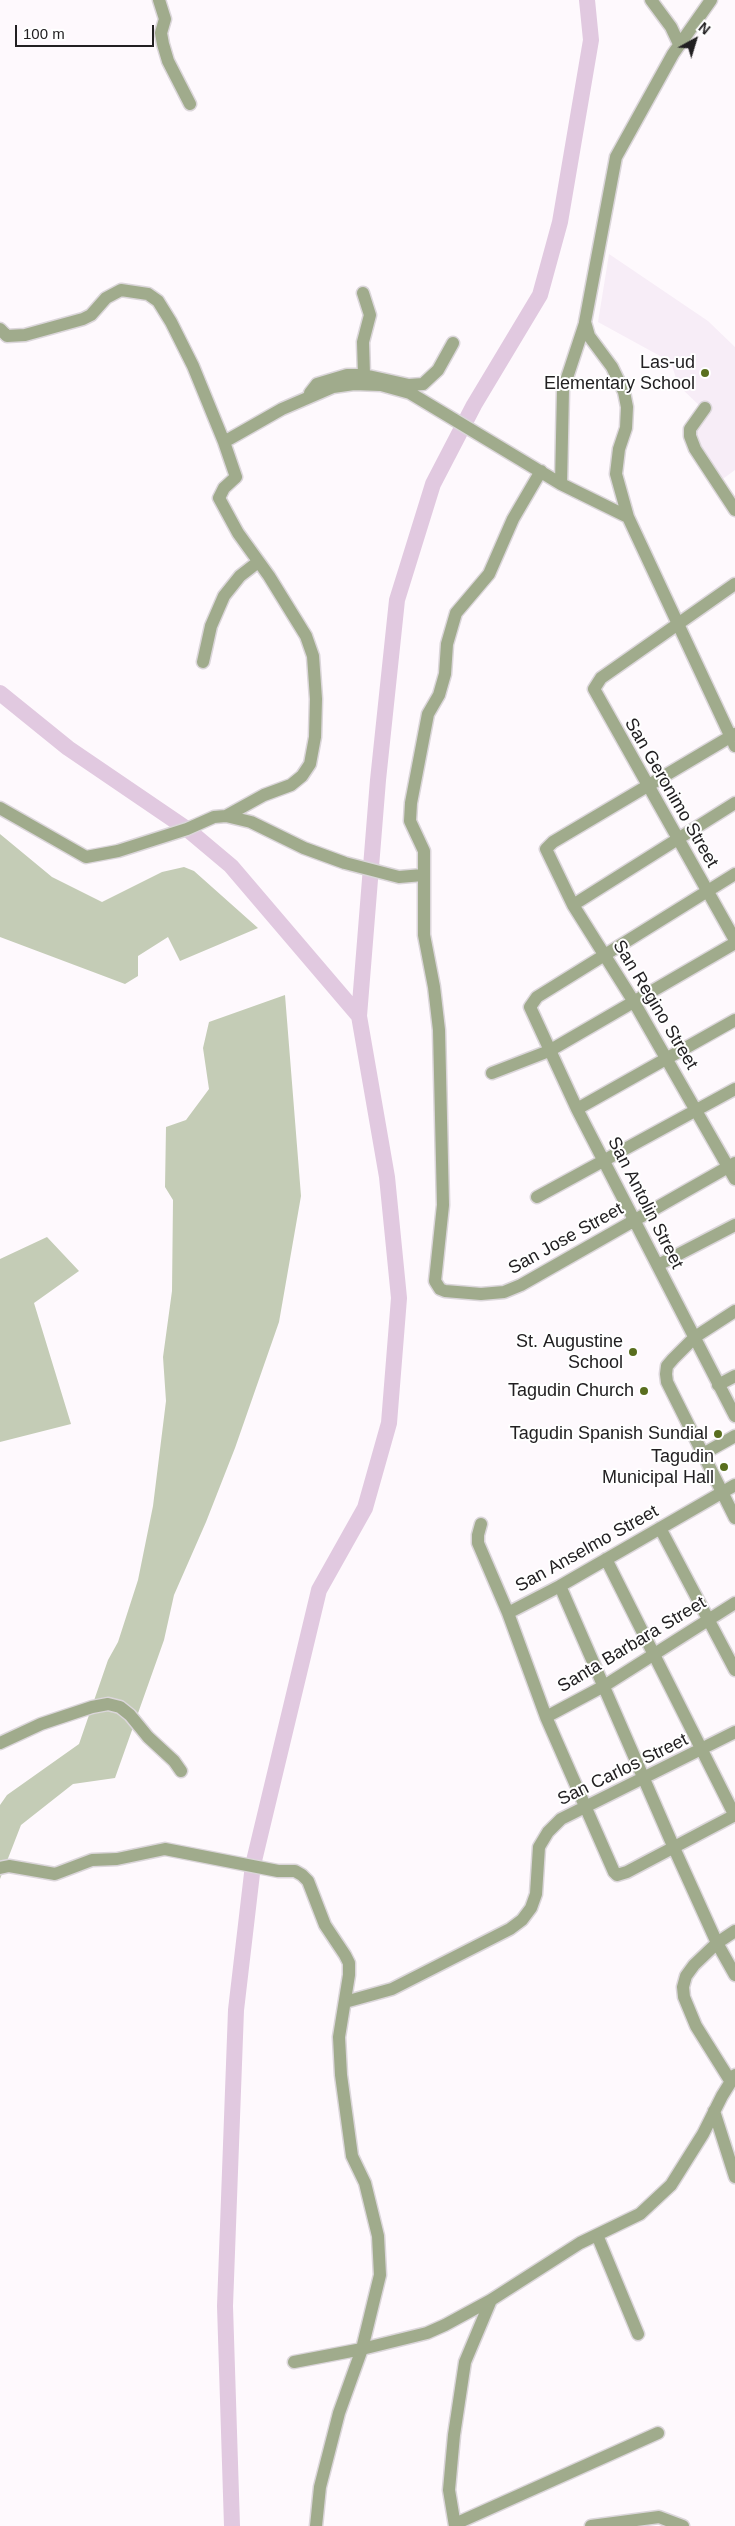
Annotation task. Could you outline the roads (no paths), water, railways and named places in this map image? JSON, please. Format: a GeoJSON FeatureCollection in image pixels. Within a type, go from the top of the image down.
{"type":"FeatureCollection","features":[{"type":"Feature","properties":{"kind":"street"},"geometry":{"type":"LineString","coordinates":[[159,0],[165,19],[162,33],[168,61],[190,104]]}},
{"type":"Feature","properties":{"kind":"street"},"geometry":{"type":"LineString","coordinates":[[651,0],[671,27],[679,44]]}},
{"type":"Feature","properties":{"kind":"street"},"geometry":{"type":"LineString","coordinates":[[561,484],[563,390],[585,322],[616,157],[679,44],[711,0]]}},
{"type":"Feature","properties":{"kind":"street"},"geometry":{"type":"LineString","coordinates":[[0,329],[7,336],[26,336],[83,319],[91,314],[106,298],[121,290],[148,294],[158,301],[193,366],[236,477],[224,488],[219,498],[238,533],[292,611],[306,636],[313,656],[316,699],[314,737],[310,764],[302,776],[291,784],[264,795],[226,816]]}},
{"type":"Feature","properties":{"kind":"street"},"geometry":{"type":"LineString","coordinates":[[363,293],[370,315],[363,342],[364,375]]}},
{"type":"Feature","properties":{"kind":"street"},"geometry":{"type":"LineString","coordinates":[[585,322],[589,336],[612,367],[624,392],[628,407],[626,428],[618,449],[616,474],[628,517],[733,739],[648,788]]}},
{"type":"Feature","properties":{"kind":"street"},"geometry":{"type":"LineString","coordinates":[[307,397],[317,384],[347,374],[364,375],[409,385],[423,384],[438,370],[453,343]]}},
{"type":"Feature","properties":{"kind":"street"},"geometry":{"type":"LineString","coordinates":[[224,442],[307,397],[333,387],[354,384],[394,388],[420,400],[561,484],[628,517]]}},
{"type":"Feature","properties":{"kind":"street"},"geometry":{"type":"LineString","coordinates":[[705,408],[690,429],[690,436],[695,449],[735,510]]}},
{"type":"Feature","properties":{"kind":"street"},"geometry":{"type":"LineString","coordinates":[[0,808],[86,857],[118,851],[214,817],[226,816],[251,822],[304,848],[345,863],[400,877],[423,875],[424,851],[410,821],[411,803],[428,714],[439,695],[445,674],[447,644],[456,613],[489,574],[513,519],[538,470]]}},
{"type":"Feature","properties":{"kind":"street"},"geometry":{"type":"LineString","coordinates":[[203,662],[211,626],[224,596],[240,576],[258,562]]}},
{"type":"Feature","properties":{"kind":"street"},"geometry":{"type":"LineString","coordinates":[[679,624],[735,584]]}},
{"type":"Feature","properties":{"kind":"street","name":"San Geronimo Street"},"geometry":{"type":"LineString","coordinates":[[679,624],[601,678],[594,689],[735,942]]}},
{"type":"Feature","properties":{"kind":"street","name":"San Regino Street"},"geometry":{"type":"LineString","coordinates":[[648,788],[553,842],[546,849],[573,905],[606,955],[696,1110],[732,1165],[735,1179]]}},
{"type":"Feature","properties":{"kind":"street"},"geometry":{"type":"LineString","coordinates":[[573,905],[735,803]]}},
{"type":"Feature","properties":{"kind":"street"},"geometry":{"type":"LineString","coordinates":[[606,955],[735,874]]}},
{"type":"Feature","properties":{"kind":"street","name":"San Jose Street"},"geometry":{"type":"LineString","coordinates":[[423,875],[424,935],[434,987],[439,1030],[443,1205],[435,1281],[445,1291],[481,1294],[504,1292],[521,1285],[732,1165]]}},
{"type":"Feature","properties":{"kind":"street"},"geometry":{"type":"LineString","coordinates":[[492,1073],[549,1051],[735,942]]}},
{"type":"Feature","properties":{"kind":"street","name":"San Antolin Street"},"geometry":{"type":"LineString","coordinates":[[606,955],[537,997],[531,1003],[530,1011],[634,1222],[735,1416]]}},
{"type":"Feature","properties":{"kind":"street"},"geometry":{"type":"LineString","coordinates":[[577,1109],[735,1020]]}},
{"type":"Feature","properties":{"kind":"street"},"geometry":{"type":"LineString","coordinates":[[537,1197],[735,1090]]}},
{"type":"Feature","properties":{"kind":"street"},"geometry":{"type":"LineString","coordinates":[[658,1265],[735,1225]]}},
{"type":"Feature","properties":{"kind":"street"},"geometry":{"type":"LineString","coordinates":[[735,1311],[695,1337],[667,1366],[666,1374],[667,1382],[735,1518]]}},
{"type":"Feature","properties":{"kind":"street"},"geometry":{"type":"LineString","coordinates":[[718,1385],[735,1376]]}},
{"type":"Feature","properties":{"kind":"street"},"geometry":{"type":"LineString","coordinates":[[703,1454],[735,1436]]}},
{"type":"Feature","properties":{"kind":"street","name":"San Anselmo Street"},"geometry":{"type":"LineString","coordinates":[[508,1613],[560,1586],[735,1485]]}},
{"type":"Feature","properties":{"kind":"street"},"geometry":{"type":"LineString","coordinates":[[481,1524],[478,1543],[508,1613],[546,1717],[583,1806],[611,1869],[617,1875],[627,1872],[735,1815],[655,1652],[606,1558]]}},
{"type":"Feature","properties":{"kind":"street"},"geometry":{"type":"LineString","coordinates":[[660,1528],[735,1670]]}},
{"type":"Feature","properties":{"kind":"street"},"geometry":{"type":"LineString","coordinates":[[560,1586],[674,1848],[735,1975]]}},
{"type":"Feature","properties":{"kind":"street","name":"Santa Barbara Street"},"geometry":{"type":"LineString","coordinates":[[546,1717],[604,1686],[735,1603]]}},
{"type":"Feature","properties":{"kind":"street"},"geometry":{"type":"LineString","coordinates":[[0,1743],[40,1724],[92,1707],[108,1704],[120,1707],[130,1715],[148,1737],[174,1761],[181,1771]]}},
{"type":"Feature","properties":{"kind":"street","name":"San Carlos Street"},"geometry":{"type":"LineString","coordinates":[[345,2002],[392,1989],[510,1929],[522,1920],[531,1908],[536,1894],[537,1855],[543,1839],[561,1819],[644,1776],[703,1750],[735,1732]]}},
{"type":"Feature","properties":{"kind":"street"},"geometry":{"type":"LineString","coordinates":[[0,1868],[9,1866],[55,1874],[64,1873],[92,1860],[117,1859],[165,1849],[278,1871],[295,1871],[308,1881],[325,1925],[349,1963],[339,2038],[349,2141],[352,2156],[365,2182],[380,2253],[380,2275],[362,2349],[339,2413],[327,2459],[320,2487],[316,2526]]}},
{"type":"Feature","properties":{"kind":"street"},"geometry":{"type":"LineString","coordinates":[[294,2362],[362,2349],[427,2333],[490,2300],[596,2235],[640,2214],[657,2200],[671,2185],[689,2158],[733,2079],[696,2026],[684,1997],[686,1976],[694,1965],[718,1943],[735,1931]]}},
{"type":"Feature","properties":{"kind":"street"},"geometry":{"type":"LineString","coordinates":[[714,2111],[735,2177]]}},
{"type":"Feature","properties":{"kind":"street"},"geometry":{"type":"LineString","coordinates":[[596,2235],[638,2334]]}},
{"type":"Feature","properties":{"kind":"street"},"geometry":{"type":"LineString","coordinates":[[490,2300],[465,2362],[454,2435],[449,2490],[455,2525],[658,2433]]}},
{"type":"Feature","properties":{"kind":"street"},"geometry":{"type":"LineString","coordinates":[[591,2526],[659,2517],[683,2526]]}},
{"type":"Feature","properties":{"kind":"waterway"},"geometry":{"type":"LineString","coordinates":[[232,2526],[225,2306],[236,2010],[253,1865],[319,1590],[365,1508],[389,1423],[399,1298],[387,1177],[359,1016],[378,780],[397,600],[433,484],[474,405],[540,295],[560,222],[591,40],[587,0]]}},
{"type":"Feature","properties":{"kind":"waterway"},"geometry":{"type":"LineString","coordinates":[[0,693],[68,748],[187,829],[231,866],[359,1016]]}},
{"type":"Feature","properties":{"kind":"place","name":"Las-ud Elementary School"},"geometry":{"type":"Point","coordinates":[705,373]}},
{"type":"Feature","properties":{"kind":"place","name":"St. Augustine School"},"geometry":{"type":"Point","coordinates":[633,1352]}},
{"type":"Feature","properties":{"kind":"place","name":"Tagudin Church"},"geometry":{"type":"Point","coordinates":[644,1391]}},
{"type":"Feature","properties":{"kind":"place","name":"Tagudin Spanish Sundial"},"geometry":{"type":"Point","coordinates":[718,1434]}},
{"type":"Feature","properties":{"kind":"place","name":"Tagudin Municipal Hall"},"geometry":{"type":"Point","coordinates":[724,1467]}}]}
